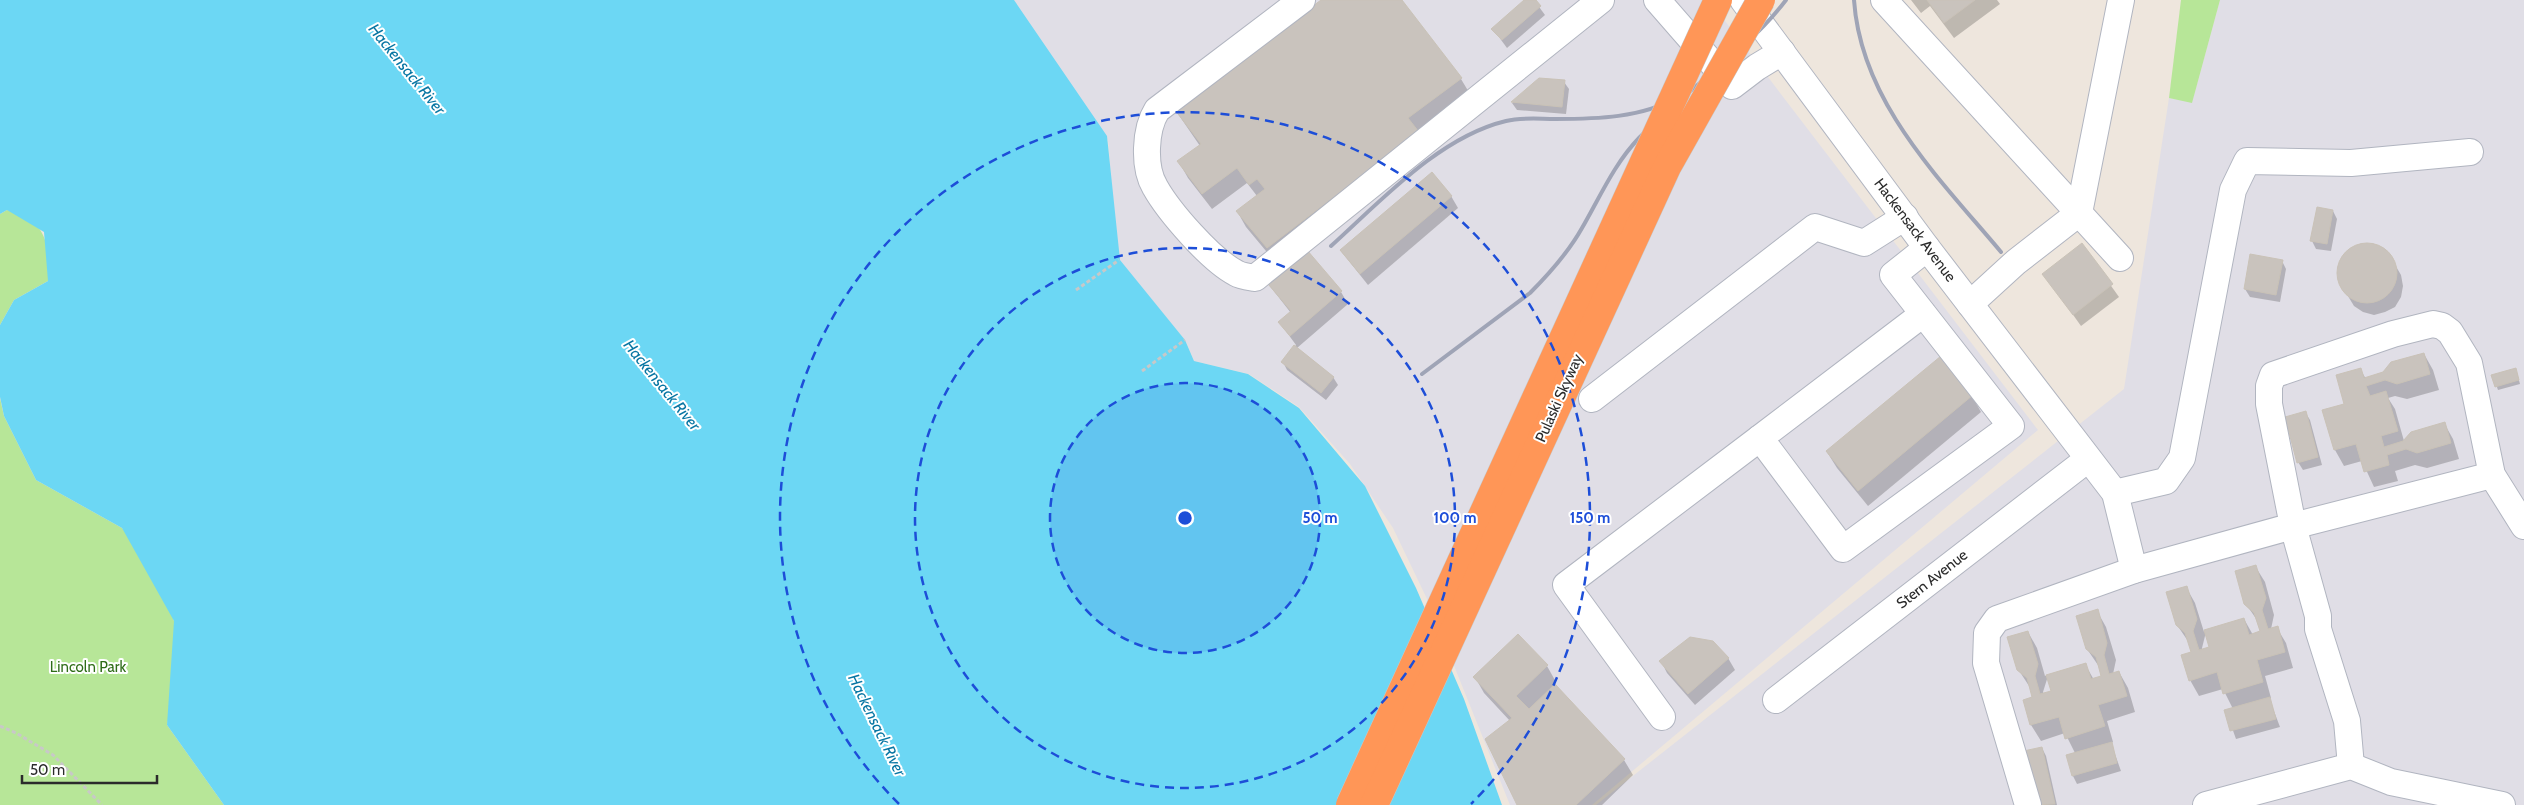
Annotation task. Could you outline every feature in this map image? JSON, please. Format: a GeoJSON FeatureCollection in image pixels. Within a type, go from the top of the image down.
{"type":"FeatureCollection","features":[{"type":"Feature","properties":{"kind":"highway","name":"Pulaski Skyway"},"geometry":{"type":"LineString","coordinates":[[1350,805],[1692,56],[1720,0]]}},
{"type":"Feature","properties":{"kind":"highway"},"geometry":{"type":"LineString","coordinates":[[1737,42],[1753,0]]}},
{"type":"Feature","properties":{"kind":"highway","name":"Pulaski Skyway"},"geometry":{"type":"LineString","coordinates":[[1374,805],[1667,167],[1761,0]]}},
{"type":"Feature","properties":{"kind":"street"},"geometry":{"type":"LineString","coordinates":[[1302,0],[1157,110],[1150,121],[1147,141],[1154,186],[1199,244],[1237,274],[1254,278],[1597,1]]}},
{"type":"Feature","properties":{"kind":"street"},"geometry":{"type":"LineString","coordinates":[[1657,0],[1732,86],[1757,67],[1782,52]]}},
{"type":"Feature","properties":{"kind":"street","name":"Hackensack Avenue"},"geometry":{"type":"LineString","coordinates":[[1743,0],[1927,248],[2115,493]]}},
{"type":"Feature","properties":{"kind":"street"},"geometry":{"type":"LineString","coordinates":[[1884,0],[2120,258]]}},
{"type":"Feature","properties":{"kind":"street"},"geometry":{"type":"LineString","coordinates":[[1970,304],[2016,262],[2079,213],[2121,0]]}},
{"type":"Feature","properties":{"kind":"street"},"geometry":{"type":"LineString","coordinates":[[2134,570],[2115,493],[2166,481],[2182,458],[2233,190],[2247,161],[2350,163],[2470,152]]}},
{"type":"Feature","properties":{"kind":"street"},"geometry":{"type":"LineString","coordinates":[[1592,399],[1815,227],[1864,243],[1904,217]]}},
{"type":"Feature","properties":{"kind":"street"},"geometry":{"type":"LineString","coordinates":[[1760,438],[1843,549],[2011,426],[1893,275],[1927,248]]}},
{"type":"Feature","properties":{"kind":"street"},"geometry":{"type":"LineString","coordinates":[[1662,717],[1566,585],[1923,314]]}},
{"type":"Feature","properties":{"kind":"street"},"geometry":{"type":"LineString","coordinates":[[2351,766],[2347,721],[2318,630],[2318,616],[2293,526],[2269,404],[2269,386],[2273,375],[2393,334],[2433,324],[2450,332],[2469,363],[2492,475],[2524,526]]}},
{"type":"Feature","properties":{"kind":"street","name":"Stern Avenue"},"geometry":{"type":"LineString","coordinates":[[1776,700],[2088,459]]}},
{"type":"Feature","properties":{"kind":"street"},"geometry":{"type":"LineString","coordinates":[[2028,805],[1986,663],[1987,634],[1997,619],[2134,570],[2293,526],[2492,475]]}},
{"type":"Feature","properties":{"kind":"street"},"geometry":{"type":"LineString","coordinates":[[2206,805],[2351,766],[2391,782],[2502,805]]}},
{"type":"Feature","properties":{"kind":"path"},"geometry":{"type":"LineString","coordinates":[[1076,290],[1120,260]]}},
{"type":"Feature","properties":{"kind":"path"},"geometry":{"type":"LineString","coordinates":[[1142,370],[1185,340]]}},
{"type":"Feature","properties":{"kind":"path"},"geometry":{"type":"LineString","coordinates":[[0,726],[16,733],[53,755],[102,805]]}},
{"type":"Feature","properties":{"kind":"shaded area"},"geometry":{"type":"Polygon","coordinates":[[[1013,0],[1709,0],[2038,430],[1592,805],[1510,805],[1428,601],[1393,528],[1350,464],[1299,407],[1249,374],[1194,361],[1185,340],[1117,258],[1108,140],[1013,0]]]}},
{"type":"Feature","properties":{"kind":"shaded area"},"geometry":{"type":"Polygon","coordinates":[[[2220,0],[2524,0],[2524,805],[1596,805],[2124,389],[2169,98],[2192,102],[2220,0]]]}},
{"type":"Feature","properties":{"kind":"green space"},"geometry":{"type":"Polygon","coordinates":[[[2181,0],[2220,0],[2192,103],[2169,98],[2181,0]]]}},
{"type":"Feature","properties":{"kind":"green space"},"geometry":{"type":"Polygon","coordinates":[[[7,210],[31,220],[43,235],[48,256],[48,281],[14,300],[0,325],[0,214],[7,210]]]}},
{"type":"Feature","properties":{"kind":"green space","name":"Lincoln Park"},"geometry":{"type":"Polygon","coordinates":[[[0,398],[4,416],[36,480],[122,528],[156,568],[174,621],[178,673],[167,725],[224,805],[0,805],[0,398]]]}},
{"type":"Feature","properties":{"kind":"water","name":"Hackensack River"},"geometry":{"type":"Polygon","coordinates":[[[0,0],[1014,0],[1107,136],[1120,260],[1185,340],[1194,361],[1248,374],[1299,408],[1365,486],[1416,588],[1464,699],[1502,805],[224,805],[167,725],[174,621],[122,528],[36,480],[4,416],[0,397],[0,325],[14,300],[48,281],[44,232],[7,210],[0,214],[0,0]]]}},
{"type":"Feature","properties":{"kind":"building"},"geometry":{"type":"Polygon","coordinates":[[[1321,0],[1402,0],[1462,78],[1408,118],[1419,132],[1267,248],[1236,211],[1265,189],[1257,179],[1249,185],[1237,168],[1202,194],[1177,161],[1201,144],[1175,110],[1321,0]]]}},
{"type":"Feature","properties":{"kind":"building"},"geometry":{"type":"Polygon","coordinates":[[[1524,0],[1536,0],[1541,6],[1502,40],[1491,29],[1524,0]]]}},
{"type":"Feature","properties":{"kind":"building"},"geometry":{"type":"Polygon","coordinates":[[[1927,0],[1975,0],[1944,23],[1927,0]]]}},
{"type":"Feature","properties":{"kind":"building"},"geometry":{"type":"Polygon","coordinates":[[[1539,78],[1565,80],[1562,107],[1511,102],[1539,78]]]}},
{"type":"Feature","properties":{"kind":"building"},"geometry":{"type":"Polygon","coordinates":[[[1432,172],[1452,196],[1360,274],[1340,250],[1432,172]]]}},
{"type":"Feature","properties":{"kind":"building"},"geometry":{"type":"Polygon","coordinates":[[[2317,207],[2333,210],[2327,244],[2310,241],[2317,207]]]}},
{"type":"Feature","properties":{"kind":"building"},"geometry":{"type":"Polygon","coordinates":[[[2082,243],[2113,284],[2073,315],[2042,274],[2082,243]]]}},
{"type":"Feature","properties":{"kind":"building"},"geometry":{"type":"Polygon","coordinates":[[[2367,243],[2384,248],[2392,256],[2397,273],[2392,290],[2384,298],[2367,303],[2350,298],[2342,290],[2337,273],[2342,256],[2350,248],[2367,243]]]}},
{"type":"Feature","properties":{"kind":"building"},"geometry":{"type":"Polygon","coordinates":[[[1307,250],[1342,291],[1290,336],[1278,322],[1291,311],[1268,284],[1307,250]]]}},
{"type":"Feature","properties":{"kind":"building"},"geometry":{"type":"Polygon","coordinates":[[[2250,254],[2283,260],[2276,295],[2244,289],[2250,254]]]}},
{"type":"Feature","properties":{"kind":"building"},"geometry":{"type":"Polygon","coordinates":[[[1294,345],[1334,377],[1321,393],[1281,362],[1294,345]]]}},
{"type":"Feature","properties":{"kind":"building"},"geometry":{"type":"Polygon","coordinates":[[[2424,353],[2430,374],[2397,384],[2385,380],[2366,386],[2370,396],[2386,391],[2398,431],[2381,436],[2384,447],[2403,441],[2411,432],[2445,422],[2451,443],[2417,453],[2406,449],[2387,455],[2389,465],[2364,472],[2356,444],[2334,450],[2322,410],[2344,404],[2336,375],[2361,368],[2364,378],[2383,372],[2391,362],[2424,353]]]}},
{"type":"Feature","properties":{"kind":"building"},"geometry":{"type":"Polygon","coordinates":[[[1941,356],[1973,395],[1858,491],[1826,451],[1941,356]]]}},
{"type":"Feature","properties":{"kind":"building"},"geometry":{"type":"Polygon","coordinates":[[[2516,368],[2519,380],[2495,387],[2491,375],[2516,368]]]}},
{"type":"Feature","properties":{"kind":"building"},"geometry":{"type":"Polygon","coordinates":[[[2306,411],[2318,457],[2297,463],[2285,417],[2306,411]]]}},
{"type":"Feature","properties":{"kind":"building"},"geometry":{"type":"Polygon","coordinates":[[[2256,565],[2266,598],[2262,610],[2268,629],[2278,626],[2285,652],[2257,660],[2263,682],[2223,694],[2217,672],[2189,681],[2181,655],[2191,652],[2185,633],[2176,625],[2166,592],[2187,586],[2197,619],[2193,631],[2199,650],[2209,647],[2204,630],[2244,618],[2249,635],[2260,631],[2254,613],[2244,604],[2235,571],[2256,565]]]}},
{"type":"Feature","properties":{"kind":"building"},"geometry":{"type":"Polygon","coordinates":[[[2098,609],[2107,643],[2104,655],[2109,674],[2119,671],[2127,696],[2098,705],[2105,726],[2065,739],[2059,717],[2030,725],[2023,700],[2032,697],[2027,678],[2017,670],[2007,637],[2028,631],[2038,664],[2035,676],[2040,694],[2051,691],[2046,675],[2086,663],[2091,679],[2101,676],[2096,657],[2086,649],[2076,616],[2098,609]]]}},
{"type":"Feature","properties":{"kind":"building"},"geometry":{"type":"Polygon","coordinates":[[[1518,634],[1548,665],[1516,696],[1529,709],[1555,684],[1625,759],[1576,805],[1517,805],[1485,739],[1512,718],[1473,677],[1518,634]]]}},
{"type":"Feature","properties":{"kind":"building"},"geometry":{"type":"Polygon","coordinates":[[[1690,637],[1713,641],[1729,658],[1688,694],[1659,661],[1690,637]]]}},
{"type":"Feature","properties":{"kind":"building"},"geometry":{"type":"Polygon","coordinates":[[[2270,697],[2276,719],[2230,731],[2224,710],[2270,697]]]}},
{"type":"Feature","properties":{"kind":"building"},"geometry":{"type":"Polygon","coordinates":[[[2112,742],[2117,763],[2072,776],[2066,755],[2112,742]]]}},
{"type":"Feature","properties":{"kind":"building"},"geometry":{"type":"Polygon","coordinates":[[[2042,747],[2055,804],[2031,805],[2019,752],[2042,747]]]}},
{"type":"Feature","properties":{"kind":"railway"},"geometry":{"type":"LineString","coordinates":[[1422,374],[1530,293],[1571,246],[1608,181],[1630,148],[1657,120],[1752,37],[1786,0]]}},
{"type":"Feature","properties":{"kind":"railway"},"geometry":{"type":"LineString","coordinates":[[1854,0],[1860,37],[1871,72],[1887,105],[1929,167],[2001,252]]}},
{"type":"Feature","properties":{"kind":"railway"},"geometry":{"type":"LineString","coordinates":[[1331,246],[1412,173],[1457,141],[1481,129],[1518,119],[1586,119],[1618,116],[1649,109],[1678,97]]}}]}
